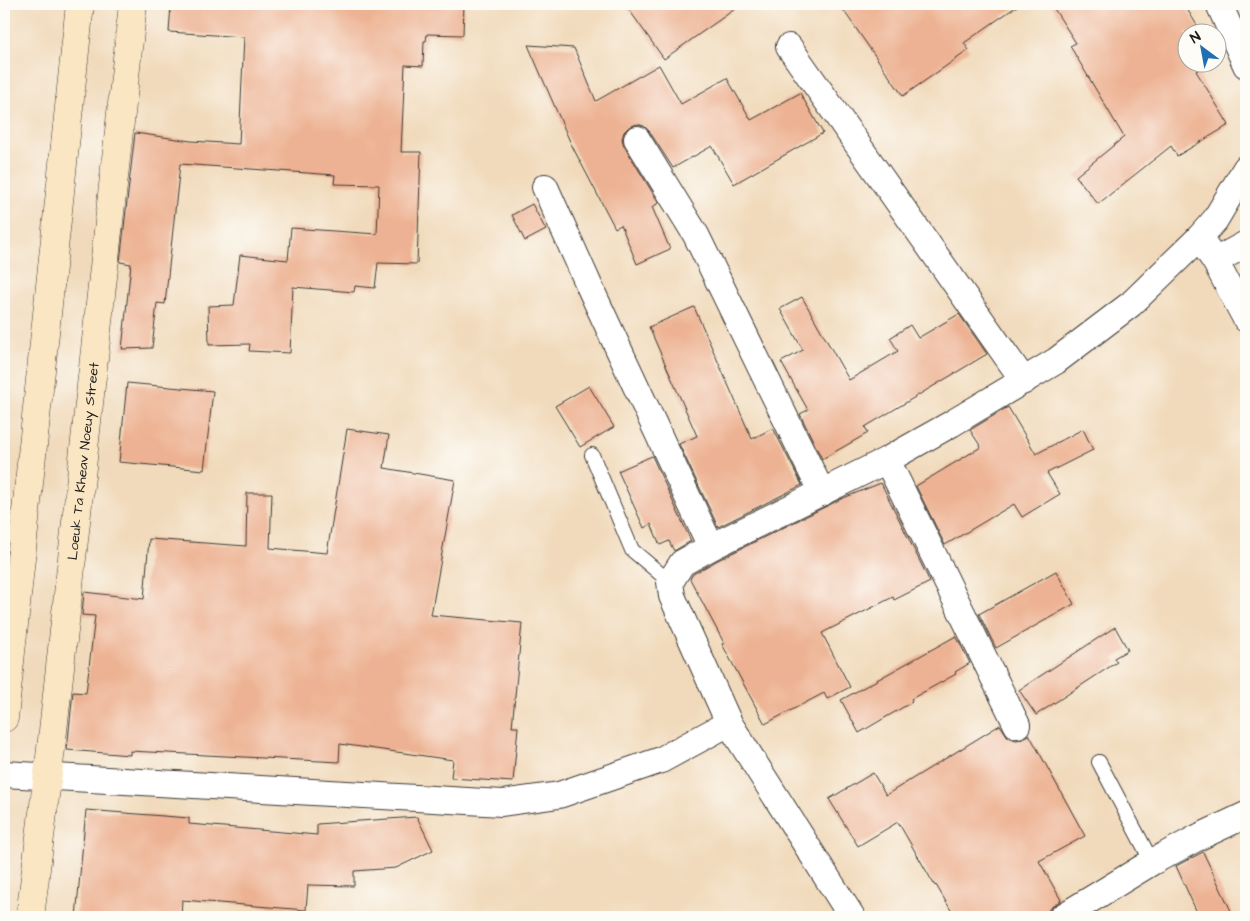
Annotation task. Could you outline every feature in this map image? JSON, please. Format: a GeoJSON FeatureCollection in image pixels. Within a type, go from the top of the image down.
{"type":"FeatureCollection","features":[{"type":"Feature","properties":{"kind":"main road"},"geometry":{"type":"LineString","coordinates":[[4,718],[80,4]]}},
{"type":"Feature","properties":{"kind":"main road","name":"Loeuk Ta Kheav Noeuy Street"},"geometry":{"type":"LineString","coordinates":[[30,917],[48,778],[132,4]]}},
{"type":"Feature","properties":{"kind":"street"},"geometry":{"type":"LineString","coordinates":[[1220,4],[1246,65]]}},
{"type":"Feature","properties":{"kind":"street"},"geometry":{"type":"LineString","coordinates":[[790,47],[1024,382]]}},
{"type":"Feature","properties":{"kind":"street"},"geometry":{"type":"LineString","coordinates":[[638,139],[696,235],[822,493]]}},
{"type":"Feature","properties":{"kind":"street"},"geometry":{"type":"LineString","coordinates":[[852,917],[728,723],[672,596],[670,582],[682,564],[711,547],[887,460],[1056,362],[1131,304],[1199,238],[1215,220],[1246,168]]}},
{"type":"Feature","properties":{"kind":"street"},"geometry":{"type":"LineString","coordinates":[[545,187],[711,547]]}},
{"type":"Feature","properties":{"kind":"street"},"geometry":{"type":"LineString","coordinates":[[1199,238],[1215,261],[1246,319]]}},
{"type":"Feature","properties":{"kind":"street"},"geometry":{"type":"LineString","coordinates":[[1215,261],[1246,244]]}},
{"type":"Feature","properties":{"kind":"street"},"geometry":{"type":"LineString","coordinates":[[887,460],[1017,725]]}},
{"type":"Feature","properties":{"kind":"street"},"geometry":{"type":"LineString","coordinates":[[4,774],[502,803],[558,795],[662,760],[728,723]]}},
{"type":"Feature","properties":{"kind":"street"},"geometry":{"type":"LineString","coordinates":[[1062,917],[1152,862],[1246,815]]}},
{"type":"Feature","properties":{"kind":"lane"},"geometry":{"type":"LineString","coordinates":[[592,455],[632,550],[670,582]]}},
{"type":"Feature","properties":{"kind":"lane"},"geometry":{"type":"LineString","coordinates":[[1100,762],[1152,862]]}},
{"type":"Feature","properties":{"kind":"building"},"geometry":{"type":"Polygon","coordinates":[[[171,4],[464,4],[463,35],[427,34],[426,41],[424,41],[423,66],[405,65],[401,152],[421,152],[417,264],[378,263],[375,288],[355,286],[354,292],[293,287],[290,353],[249,351],[250,344],[209,345],[208,306],[234,305],[240,255],[288,260],[291,228],[377,234],[379,185],[334,184],[335,175],[180,164],[165,304],[157,303],[152,348],[122,349],[131,264],[120,262],[135,133],[191,141],[239,144],[244,37],[169,32],[171,4]]]}},
{"type":"Feature","properties":{"kind":"building"},"geometry":{"type":"Polygon","coordinates":[[[625,4],[742,4],[664,59],[625,4]]]}},
{"type":"Feature","properties":{"kind":"building"},"geometry":{"type":"Polygon","coordinates":[[[839,4],[1020,4],[964,43],[969,50],[903,96],[839,4]]]}},
{"type":"Feature","properties":{"kind":"building"},"geometry":{"type":"Polygon","coordinates":[[[1051,4],[1184,4],[1195,22],[1178,22],[1178,72],[1197,72],[1229,125],[1177,156],[1171,146],[1098,204],[1076,176],[1124,137],[1070,46],[1076,43],[1051,4]]]}},
{"type":"Feature","properties":{"kind":"building"},"geometry":{"type":"Polygon","coordinates":[[[528,45],[574,48],[596,101],[659,65],[681,104],[727,78],[751,120],[800,93],[823,133],[734,184],[712,146],[673,168],[644,126],[637,124],[629,127],[624,132],[622,139],[624,146],[659,203],[652,207],[670,249],[637,264],[621,225],[615,228],[571,144],[528,45]]]}},
{"type":"Feature","properties":{"kind":"building"},"geometry":{"type":"Polygon","coordinates":[[[532,204],[546,230],[525,241],[512,215],[532,204]]]}},
{"type":"Feature","properties":{"kind":"building"},"geometry":{"type":"Polygon","coordinates":[[[802,297],[849,380],[898,351],[890,338],[910,325],[918,338],[959,314],[987,354],[865,427],[868,433],[822,459],[800,414],[808,410],[781,362],[803,350],[780,309],[802,297]]]}},
{"type":"Feature","properties":{"kind":"building"},"geometry":{"type":"Polygon","coordinates":[[[694,307],[752,439],[773,428],[802,485],[718,527],[679,444],[697,436],[649,327],[694,307]]]}},
{"type":"Feature","properties":{"kind":"building"},"geometry":{"type":"Polygon","coordinates":[[[127,383],[213,391],[204,470],[119,462],[127,383]]]}},
{"type":"Feature","properties":{"kind":"building"},"geometry":{"type":"Polygon","coordinates":[[[589,386],[614,427],[580,447],[555,406],[589,386]]]}},
{"type":"Feature","properties":{"kind":"building"},"geometry":{"type":"Polygon","coordinates":[[[1008,407],[1036,454],[1083,429],[1093,450],[1047,473],[1060,494],[1022,517],[1014,504],[945,545],[916,486],[981,447],[970,430],[1008,407]]]}},
{"type":"Feature","properties":{"kind":"building"},"geometry":{"type":"Polygon","coordinates":[[[347,429],[389,435],[384,468],[455,480],[431,615],[522,623],[512,727],[518,727],[513,782],[451,778],[453,760],[340,744],[339,762],[130,751],[130,755],[67,750],[73,692],[86,693],[95,616],[82,615],[84,592],[144,599],[149,539],[246,546],[247,493],[272,493],[270,548],[327,553],[347,429]]]}},
{"type":"Feature","properties":{"kind":"building"},"geometry":{"type":"Polygon","coordinates":[[[652,456],[691,541],[674,551],[669,541],[660,545],[651,524],[644,528],[618,471],[652,456]]]}},
{"type":"Feature","properties":{"kind":"building"},"geometry":{"type":"Polygon","coordinates":[[[881,483],[930,582],[894,600],[893,597],[822,633],[850,687],[827,699],[824,693],[765,724],[690,579],[693,574],[718,560],[841,499],[881,483]]]}},
{"type":"Feature","properties":{"kind":"building"},"geometry":{"type":"Polygon","coordinates":[[[1056,571],[1074,604],[996,648],[979,614],[1056,571]]]}},
{"type":"Feature","properties":{"kind":"building"},"geometry":{"type":"Polygon","coordinates":[[[1115,627],[1128,650],[1114,658],[1117,662],[1036,715],[1019,690],[1115,627]]]}},
{"type":"Feature","properties":{"kind":"building"},"geometry":{"type":"Polygon","coordinates":[[[956,636],[970,663],[955,672],[956,674],[911,699],[912,702],[859,733],[841,700],[956,636]]]}},
{"type":"Feature","properties":{"kind":"building"},"geometry":{"type":"Polygon","coordinates":[[[1000,725],[1008,737],[1016,740],[1023,739],[1029,734],[1085,836],[1039,861],[1061,900],[1049,909],[1047,917],[955,917],[898,822],[858,846],[829,799],[873,773],[886,795],[1000,725]]]}},
{"type":"Feature","properties":{"kind":"building"},"geometry":{"type":"Polygon","coordinates":[[[86,810],[189,818],[189,824],[317,835],[317,824],[417,817],[433,850],[396,868],[354,871],[354,886],[308,885],[306,910],[182,900],[181,917],[76,917],[86,810]]]}},
{"type":"Feature","properties":{"kind":"building"},"geometry":{"type":"Polygon","coordinates":[[[1203,852],[1234,917],[1199,917],[1176,866],[1203,852]]]}}]}
